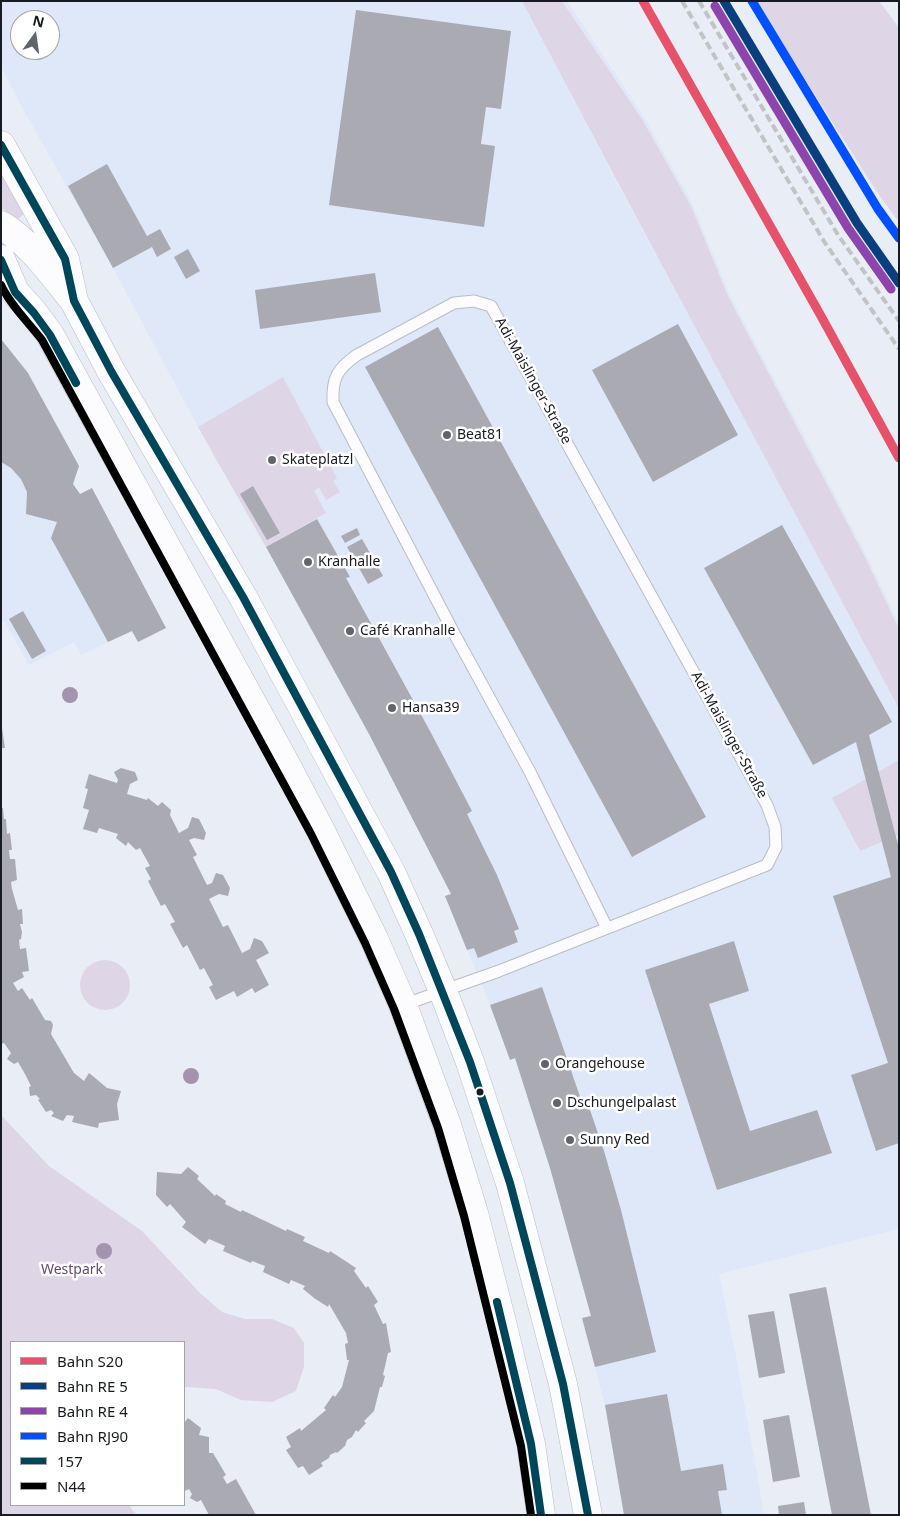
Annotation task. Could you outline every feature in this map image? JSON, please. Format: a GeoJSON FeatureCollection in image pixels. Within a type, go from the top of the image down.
{"type":"FeatureCollection","features":[{"type":"Feature","properties":{"kind":"main road"},"geometry":{"type":"LineString","coordinates":[[1,146],[65,259],[74,301]]}},
{"type":"Feature","properties":{"kind":"main road"},"geometry":{"type":"LineString","coordinates":[[1,225],[21,240],[37,256],[74,301],[111,371],[243,597],[391,872],[443,991],[470,1062],[510,1183],[563,1384],[588,1515]]}},
{"type":"Feature","properties":{"kind":"main road"},"geometry":{"type":"LineString","coordinates":[[1,260],[8,287],[34,313],[50,335],[282,757],[370,930],[403,1005],[447,1125],[474,1214],[531,1444],[541,1515]]}},
{"type":"Feature","properties":{"kind":"lane","name":"Adi-Maislinger-Straße"},"geometry":{"type":"LineString","coordinates":[[403,1005],[500,970],[607,928],[767,865],[776,847],[775,827],[767,805],[491,306],[474,301],[454,303],[345,363],[336,373],[332,388],[334,402],[455,635],[530,772],[607,928]]}},
{"type":"Feature","properties":{"kind":"shaded area"},"geometry":{"type":"Polygon","coordinates":[[[1,1],[522,1],[624,196],[771,466],[899,709],[899,760],[832,798],[860,851],[899,835],[899,1229],[719,1274],[736,1356],[764,1515],[624,1515],[605,1405],[582,1318],[591,1315],[550,1168],[515,1058],[510,1060],[490,1005],[445,896],[451,893],[369,734],[299,605],[198,427],[113,268],[1,67],[1,1]]]}},
{"type":"Feature","properties":{"kind":"shaded area"},"geometry":{"type":"Polygon","coordinates":[[[562,1],[567,1],[644,117],[692,203],[730,295],[866,554],[899,624],[899,629],[864,555],[728,296],[691,206],[642,119],[562,1]]]}},
{"type":"Feature","properties":{"kind":"shaded area"},"geometry":{"type":"Polygon","coordinates":[[[1,339],[28,373],[79,466],[73,484],[80,494],[92,488],[166,628],[138,642],[132,631],[81,655],[74,642],[29,665],[5,622],[1,620],[1,339]]]}},
{"type":"Feature","properties":{"kind":"green space"},"geometry":{"type":"Polygon","coordinates":[[[522,1],[562,1],[642,119],[691,206],[728,296],[864,555],[899,629],[899,709],[616,178],[522,1]]]}},
{"type":"Feature","properties":{"kind":"green space"},"geometry":{"type":"Polygon","coordinates":[[[755,1],[879,1],[899,28],[899,222],[879,195],[755,1]]]}},
{"type":"Feature","properties":{"kind":"green space"},"geometry":{"type":"Polygon","coordinates":[[[1,170],[24,214],[18,219],[1,208],[1,170]]]}},
{"type":"Feature","properties":{"kind":"green space","name":"Skateplatzl"},"geometry":{"type":"Polygon","coordinates":[[[283,377],[337,478],[333,481],[340,492],[326,500],[319,487],[314,491],[326,513],[266,547],[198,427],[283,377]]]}},
{"type":"Feature","properties":{"kind":"green space"},"geometry":{"type":"Polygon","coordinates":[[[899,760],[899,835],[860,851],[832,798],[899,760]]]}},
{"type":"Feature","properties":{"kind":"green space"},"geometry":{"type":"Polygon","coordinates":[[[105,960],[114,962],[125,971],[130,985],[128,994],[119,1005],[105,1010],[96,1008],[85,999],[80,985],[82,976],[91,965],[105,960]]]}},
{"type":"Feature","properties":{"kind":"green space","name":"Westpark"},"geometry":{"type":"Polygon","coordinates":[[[1,1115],[49,1166],[142,1231],[200,1293],[222,1312],[245,1319],[272,1319],[294,1328],[304,1343],[304,1367],[296,1391],[272,1402],[241,1400],[216,1389],[185,1388],[185,1341],[10,1341],[10,1506],[130,1506],[136,1515],[1,1515],[1,1115]]]}},
{"type":"Feature","properties":{"kind":"building"},"geometry":{"type":"Polygon","coordinates":[[[356,10],[511,31],[501,109],[486,107],[481,144],[495,146],[484,227],[329,205],[356,10]]]}},
{"type":"Feature","properties":{"kind":"building"},"geometry":{"type":"Polygon","coordinates":[[[107,164],[147,236],[160,229],[171,249],[157,257],[152,247],[113,268],[68,186],[107,164]]]}},
{"type":"Feature","properties":{"kind":"building"},"geometry":{"type":"Polygon","coordinates":[[[188,249],[200,271],[186,279],[174,257],[188,249]]]}},
{"type":"Feature","properties":{"kind":"building"},"geometry":{"type":"Polygon","coordinates":[[[375,273],[381,312],[260,329],[255,290],[375,273]]]}},
{"type":"Feature","properties":{"kind":"building"},"geometry":{"type":"Polygon","coordinates":[[[678,324],[738,435],[653,482],[592,370],[678,324]]]}},
{"type":"Feature","properties":{"kind":"building"},"geometry":{"type":"Polygon","coordinates":[[[438,327],[706,817],[632,857],[365,367],[438,327]]]}},
{"type":"Feature","properties":{"kind":"building"},"geometry":{"type":"Polygon","coordinates":[[[1,339],[28,373],[79,466],[73,484],[80,494],[92,488],[166,628],[138,642],[132,631],[108,642],[51,538],[57,522],[26,514],[27,492],[21,479],[11,468],[1,462],[1,339]]]}},
{"type":"Feature","properties":{"kind":"building"},"geometry":{"type":"Polygon","coordinates":[[[253,486],[280,533],[267,540],[240,494],[253,486]]]}},
{"type":"Feature","properties":{"kind":"building"},"geometry":{"type":"Polygon","coordinates":[[[317,519],[350,577],[346,578],[472,811],[467,814],[497,875],[519,929],[514,931],[518,942],[478,958],[474,948],[467,950],[445,896],[451,894],[369,734],[266,547],[317,519]]]}},
{"type":"Feature","properties":{"kind":"building"},"geometry":{"type":"Polygon","coordinates":[[[782,525],[892,722],[869,735],[899,848],[899,1143],[876,1151],[851,1075],[888,1063],[833,896],[891,877],[856,742],[813,765],[704,568],[782,525]]]}},
{"type":"Feature","properties":{"kind":"building"},"geometry":{"type":"Polygon","coordinates":[[[357,528],[360,535],[345,543],[341,536],[357,528]]]}},
{"type":"Feature","properties":{"kind":"building"},"geometry":{"type":"Polygon","coordinates":[[[362,539],[383,576],[368,584],[347,547],[362,539]]]}},
{"type":"Feature","properties":{"kind":"building"},"geometry":{"type":"Polygon","coordinates":[[[23,611],[46,651],[32,659],[9,619],[23,611]]]}},
{"type":"Feature","properties":{"kind":"building"},"geometry":{"type":"Polygon","coordinates":[[[2,728],[5,748],[1,748],[2,728]]]}},
{"type":"Feature","properties":{"kind":"building"},"geometry":{"type":"Polygon","coordinates":[[[121,768],[135,772],[138,780],[130,784],[127,794],[147,800],[148,798],[158,806],[162,802],[171,810],[170,815],[179,833],[188,828],[192,817],[199,819],[206,833],[204,840],[194,838],[189,840],[197,855],[193,857],[207,885],[212,883],[216,873],[223,875],[230,888],[228,896],[219,894],[209,899],[223,927],[228,925],[242,953],[250,949],[254,938],[262,941],[269,953],[256,960],[269,985],[255,993],[252,988],[237,997],[234,991],[216,1000],[209,987],[213,985],[204,968],[200,970],[187,945],[183,948],[170,924],[175,922],[165,904],[161,906],[148,881],[151,879],[145,868],[150,866],[140,848],[136,850],[128,842],[126,846],[116,838],[118,834],[99,828],[97,833],[83,829],[89,810],[83,808],[88,789],[85,788],[89,774],[117,783],[118,780],[114,772],[121,768]]]}},
{"type":"Feature","properties":{"kind":"building"},"geometry":{"type":"Polygon","coordinates":[[[1,808],[3,808],[4,819],[6,819],[7,834],[10,833],[12,850],[9,850],[10,859],[15,859],[17,880],[11,882],[18,910],[22,909],[23,924],[20,924],[22,932],[21,939],[19,940],[20,949],[26,948],[29,971],[22,972],[24,977],[13,983],[18,991],[22,988],[30,1000],[32,998],[45,1020],[51,1021],[53,1025],[51,1034],[74,1073],[84,1081],[89,1073],[107,1088],[121,1091],[117,1104],[119,1120],[99,1123],[98,1128],[72,1122],[74,1116],[67,1115],[63,1121],[51,1116],[54,1113],[51,1110],[46,1112],[36,1095],[30,1096],[29,1087],[31,1086],[25,1074],[18,1062],[14,1064],[7,1059],[11,1053],[4,1043],[1,1044],[1,808]]]}},
{"type":"Feature","properties":{"kind":"building"},"geometry":{"type":"Polygon","coordinates":[[[734,941],[749,991],[709,1004],[750,1131],[817,1110],[832,1153],[717,1190],[645,970],[734,941]]]}},
{"type":"Feature","properties":{"kind":"building"},"geometry":{"type":"Polygon","coordinates":[[[542,987],[584,1108],[589,1107],[604,1151],[621,1210],[656,1352],[595,1367],[582,1318],[591,1316],[550,1168],[515,1058],[510,1060],[490,1005],[542,987]]]}},
{"type":"Feature","properties":{"kind":"building"},"geometry":{"type":"Polygon","coordinates":[[[188,1167],[199,1176],[197,1179],[215,1196],[216,1194],[226,1201],[225,1204],[286,1231],[287,1229],[305,1237],[303,1241],[329,1253],[330,1251],[356,1268],[354,1271],[366,1288],[368,1286],[378,1302],[374,1305],[383,1324],[386,1323],[391,1352],[388,1353],[383,1375],[385,1376],[374,1411],[364,1421],[366,1423],[358,1432],[356,1430],[352,1437],[347,1440],[345,1446],[337,1453],[330,1455],[329,1458],[321,1463],[323,1466],[309,1475],[303,1466],[298,1468],[286,1450],[291,1447],[286,1437],[300,1428],[301,1431],[326,1410],[324,1408],[333,1395],[335,1397],[342,1387],[349,1360],[347,1360],[345,1344],[348,1343],[346,1333],[329,1304],[328,1307],[314,1298],[303,1289],[305,1286],[291,1280],[289,1284],[263,1272],[265,1266],[252,1261],[251,1263],[223,1251],[225,1246],[209,1239],[205,1244],[182,1227],[186,1222],[170,1204],[167,1207],[156,1195],[157,1172],[181,1174],[188,1167]]]}},
{"type":"Feature","properties":{"kind":"building"},"geometry":{"type":"Polygon","coordinates":[[[826,1287],[871,1515],[832,1515],[789,1294],[826,1287]]]}},
{"type":"Feature","properties":{"kind":"building"},"geometry":{"type":"Polygon","coordinates":[[[774,1311],[785,1373],[759,1378],[748,1315],[774,1311]]]}},
{"type":"Feature","properties":{"kind":"building"},"geometry":{"type":"Polygon","coordinates":[[[667,1394],[681,1471],[723,1464],[727,1490],[718,1491],[722,1515],[624,1515],[605,1405],[667,1394]]]}},
{"type":"Feature","properties":{"kind":"building"},"geometry":{"type":"Polygon","coordinates":[[[789,1415],[800,1477],[773,1482],[763,1420],[789,1415]]]}},
{"type":"Feature","properties":{"kind":"building"},"geometry":{"type":"Polygon","coordinates":[[[188,1418],[201,1428],[199,1435],[209,1437],[209,1453],[213,1453],[226,1475],[223,1477],[227,1484],[236,1479],[256,1515],[209,1515],[201,1500],[197,1502],[190,1498],[192,1494],[189,1489],[185,1491],[185,1422],[188,1418]]]}},
{"type":"Feature","properties":{"kind":"building"},"geometry":{"type":"Polygon","coordinates":[[[804,1502],[806,1515],[779,1515],[778,1506],[804,1502]]]}},
{"type":"Feature","properties":{"kind":"railway"},"geometry":{"type":"LineString","coordinates":[[682,1],[825,243],[899,349]]}},
{"type":"Feature","properties":{"kind":"railway"},"geometry":{"type":"LineString","coordinates":[[699,1],[838,235],[899,321]]}},
{"type":"Feature","properties":{"kind":"rail line","name":"S20"},"geometry":{"type":"LineString","coordinates":[[643,1],[899,458]]}},
{"type":"Feature","properties":{"kind":"rail line","name":"RJ90"},"geometry":{"type":"LineString","coordinates":[[752,1],[878,209],[899,238]]}},
{"type":"Feature","properties":{"kind":"transit line"},"geometry":{"type":"LineString","coordinates":[[724,1],[857,223],[899,283]]}},
{"type":"Feature","properties":{"kind":"transit line"},"geometry":{"type":"LineString","coordinates":[[715,6],[848,228],[891,289]]}},
{"type":"Feature","properties":{"kind":"transit line","name":"157"},"geometry":{"type":"LineString","coordinates":[[1,145],[65,259],[74,301],[111,371],[243,597],[391,872],[419,934],[470,1062],[510,1183],[563,1384],[588,1515]]}},
{"type":"Feature","properties":{"kind":"transit line","name":"157"},"geometry":{"type":"LineString","coordinates":[[1,260],[15,292],[50,335],[76,383]]}},
{"type":"Feature","properties":{"kind":"transit line","name":"N44"},"geometry":{"type":"LineString","coordinates":[[1,285],[14,307],[42,340],[311,834],[365,943],[394,1009],[438,1128],[464,1216],[521,1446],[531,1515]]}},
{"type":"Feature","properties":{"kind":"transit line","name":"157"},"geometry":{"type":"LineString","coordinates":[[497,1302],[531,1444],[541,1515]]}},
{"type":"Feature","properties":{"kind":"place","name":"Beat81"},"geometry":{"type":"Point","coordinates":[447,435]}},
{"type":"Feature","properties":{"kind":"place","name":"Skateplatzl"},"geometry":{"type":"Point","coordinates":[272,460]}},
{"type":"Feature","properties":{"kind":"place","name":"Kranhalle"},"geometry":{"type":"Point","coordinates":[308,562]}},
{"type":"Feature","properties":{"kind":"place","name":"Café Kranhalle"},"geometry":{"type":"Point","coordinates":[350,631]}},
{"type":"Feature","properties":{"kind":"place","name":"Hansa39"},"geometry":{"type":"Point","coordinates":[392,708]}},
{"type":"Feature","properties":{"kind":"place","name":"Orangehouse"},"geometry":{"type":"Point","coordinates":[545,1064]}},
{"type":"Feature","properties":{"kind":"place","name":"Dschungelpalast"},"geometry":{"type":"Point","coordinates":[557,1103]}},
{"type":"Feature","properties":{"kind":"place","name":"Sunny Red"},"geometry":{"type":"Point","coordinates":[570,1140]}}]}
